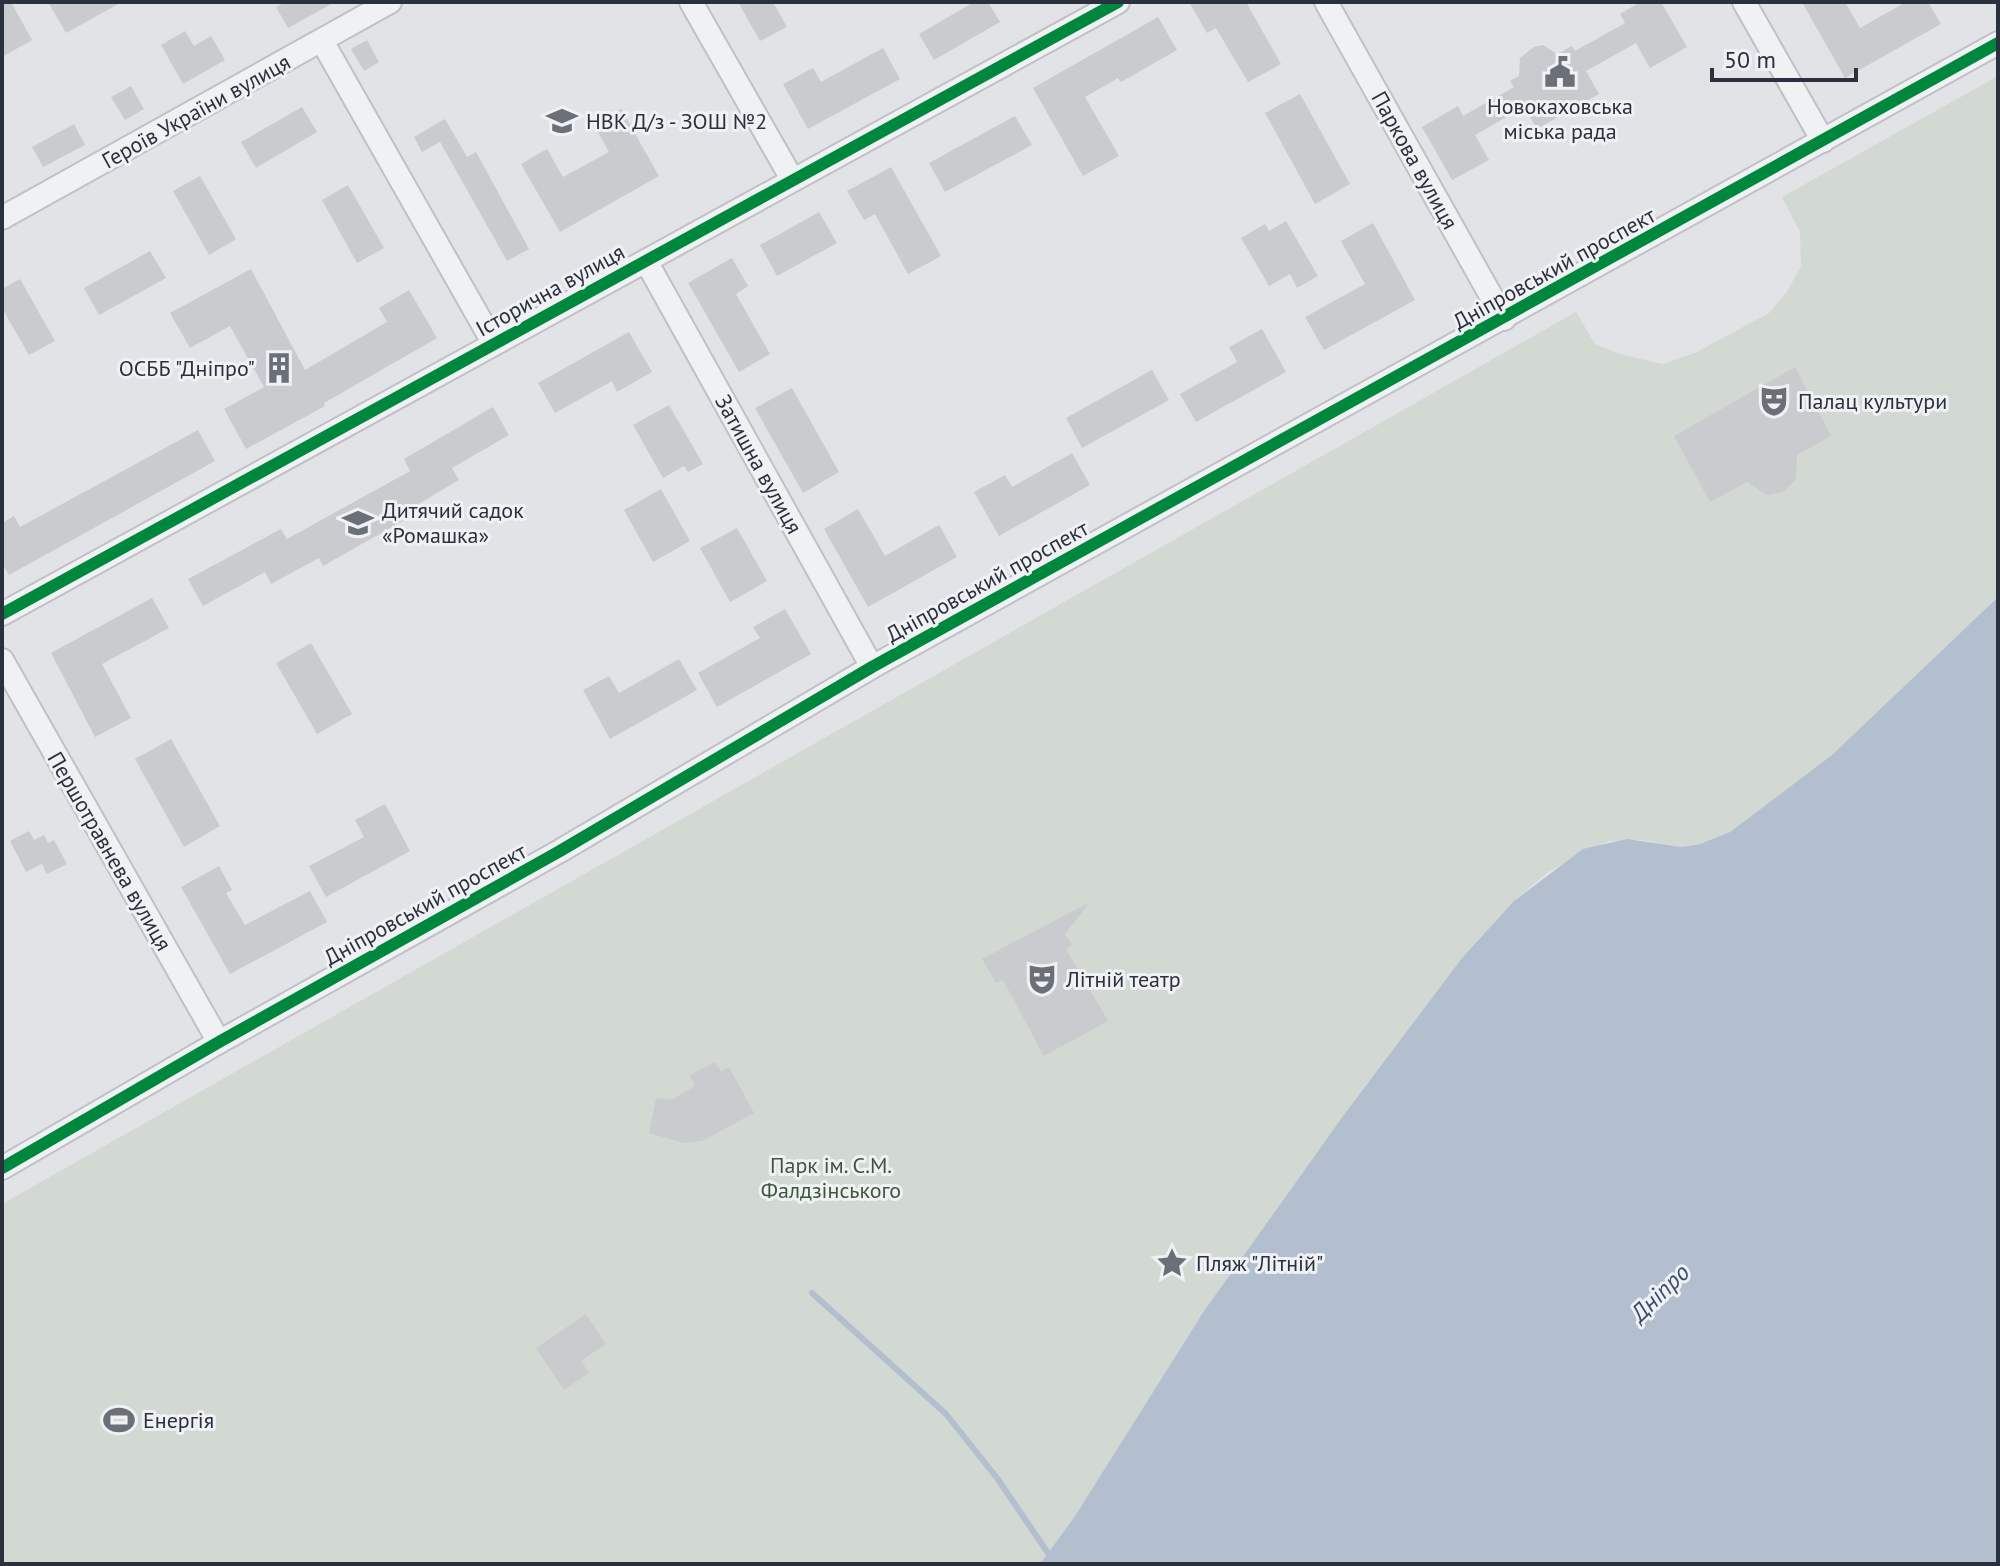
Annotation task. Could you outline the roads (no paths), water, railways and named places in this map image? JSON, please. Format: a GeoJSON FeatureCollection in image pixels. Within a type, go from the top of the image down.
{"type":"FeatureCollection","features":[{"type":"Feature","properties":{"kind":"street","name":"Героїв України вулиця"},"geometry":{"type":"LineString","coordinates":[[2,218],[390,2]]}},
{"type":"Feature","properties":{"kind":"street"},"geometry":{"type":"LineString","coordinates":[[691,2],[792,179]]}},
{"type":"Feature","properties":{"kind":"street","name":"Історична вулиця"},"geometry":{"type":"LineString","coordinates":[[2,614],[1118,2]]}},
{"type":"Feature","properties":{"kind":"street","name":"Паркова вулиця"},"geometry":{"type":"LineString","coordinates":[[1326,2],[1504,319]]}},
{"type":"Feature","properties":{"kind":"street"},"geometry":{"type":"LineString","coordinates":[[1744,2],[1823,141]]}},
{"type":"Feature","properties":{"kind":"street"},"geometry":{"type":"LineString","coordinates":[[322,41],[494,344]]}},
{"type":"Feature","properties":{"kind":"street","name":"Дніпровський проспект"},"geometry":{"type":"LineString","coordinates":[[2,1168],[560,851],[872,667],[1998,43]]}},
{"type":"Feature","properties":{"kind":"street","name":"Затишна вулиця"},"geometry":{"type":"LineString","coordinates":[[646,261],[872,667]]}},
{"type":"Feature","properties":{"kind":"street","name":"Першотравнева вулиця"},"geometry":{"type":"LineString","coordinates":[[2,660],[219,1042]]}},
{"type":"Feature","properties":{"kind":"water","name":"Дніпро"},"geometry":{"type":"Polygon","coordinates":[[[1998,597],[1998,1564],[1040,1564],[1075,1516],[1204,1311],[1343,1116],[1462,958],[1514,901],[1583,849],[1627,839],[1682,847],[1700,844],[1730,832],[1832,755],[1998,597]]]}},
{"type":"Feature","properties":{"kind":"waterway"},"geometry":{"type":"LineString","coordinates":[[812,1293],[946,1414],[997,1478],[1048,1553]]}},
{"type":"Feature","properties":{"kind":"place","name":"Новокаховська міська рада"},"geometry":{"type":"Point","coordinates":[1560,72]}},
{"type":"Feature","properties":{"kind":"place","name":"НВК Д/з - ЗОШ №2"},"geometry":{"type":"Point","coordinates":[562,121]}},
{"type":"Feature","properties":{"kind":"place","name":"ОСББ \"Днiпро\""},"geometry":{"type":"Point","coordinates":[279,368]}},
{"type":"Feature","properties":{"kind":"place","name":"Палац культури"},"geometry":{"type":"Point","coordinates":[1774,401]}},
{"type":"Feature","properties":{"kind":"place","name":"Дитячий садок «Ромашка»"},"geometry":{"type":"Point","coordinates":[358,523]}},
{"type":"Feature","properties":{"kind":"place","name":"Літній театр"},"geometry":{"type":"Point","coordinates":[1042,979]}},
{"type":"Feature","properties":{"kind":"place","name":"Пляж \"Літній\""},"geometry":{"type":"Point","coordinates":[1172,1263]}},
{"type":"Feature","properties":{"kind":"place","name":"Енергія"},"geometry":{"type":"Point","coordinates":[119,1420]}},
{"type":"Feature","properties":{"kind":"park label","name":"Парк ім. С.М. Фалдзінського"},"geometry":{"type":"Point","coordinates":[831,1178]}}]}
